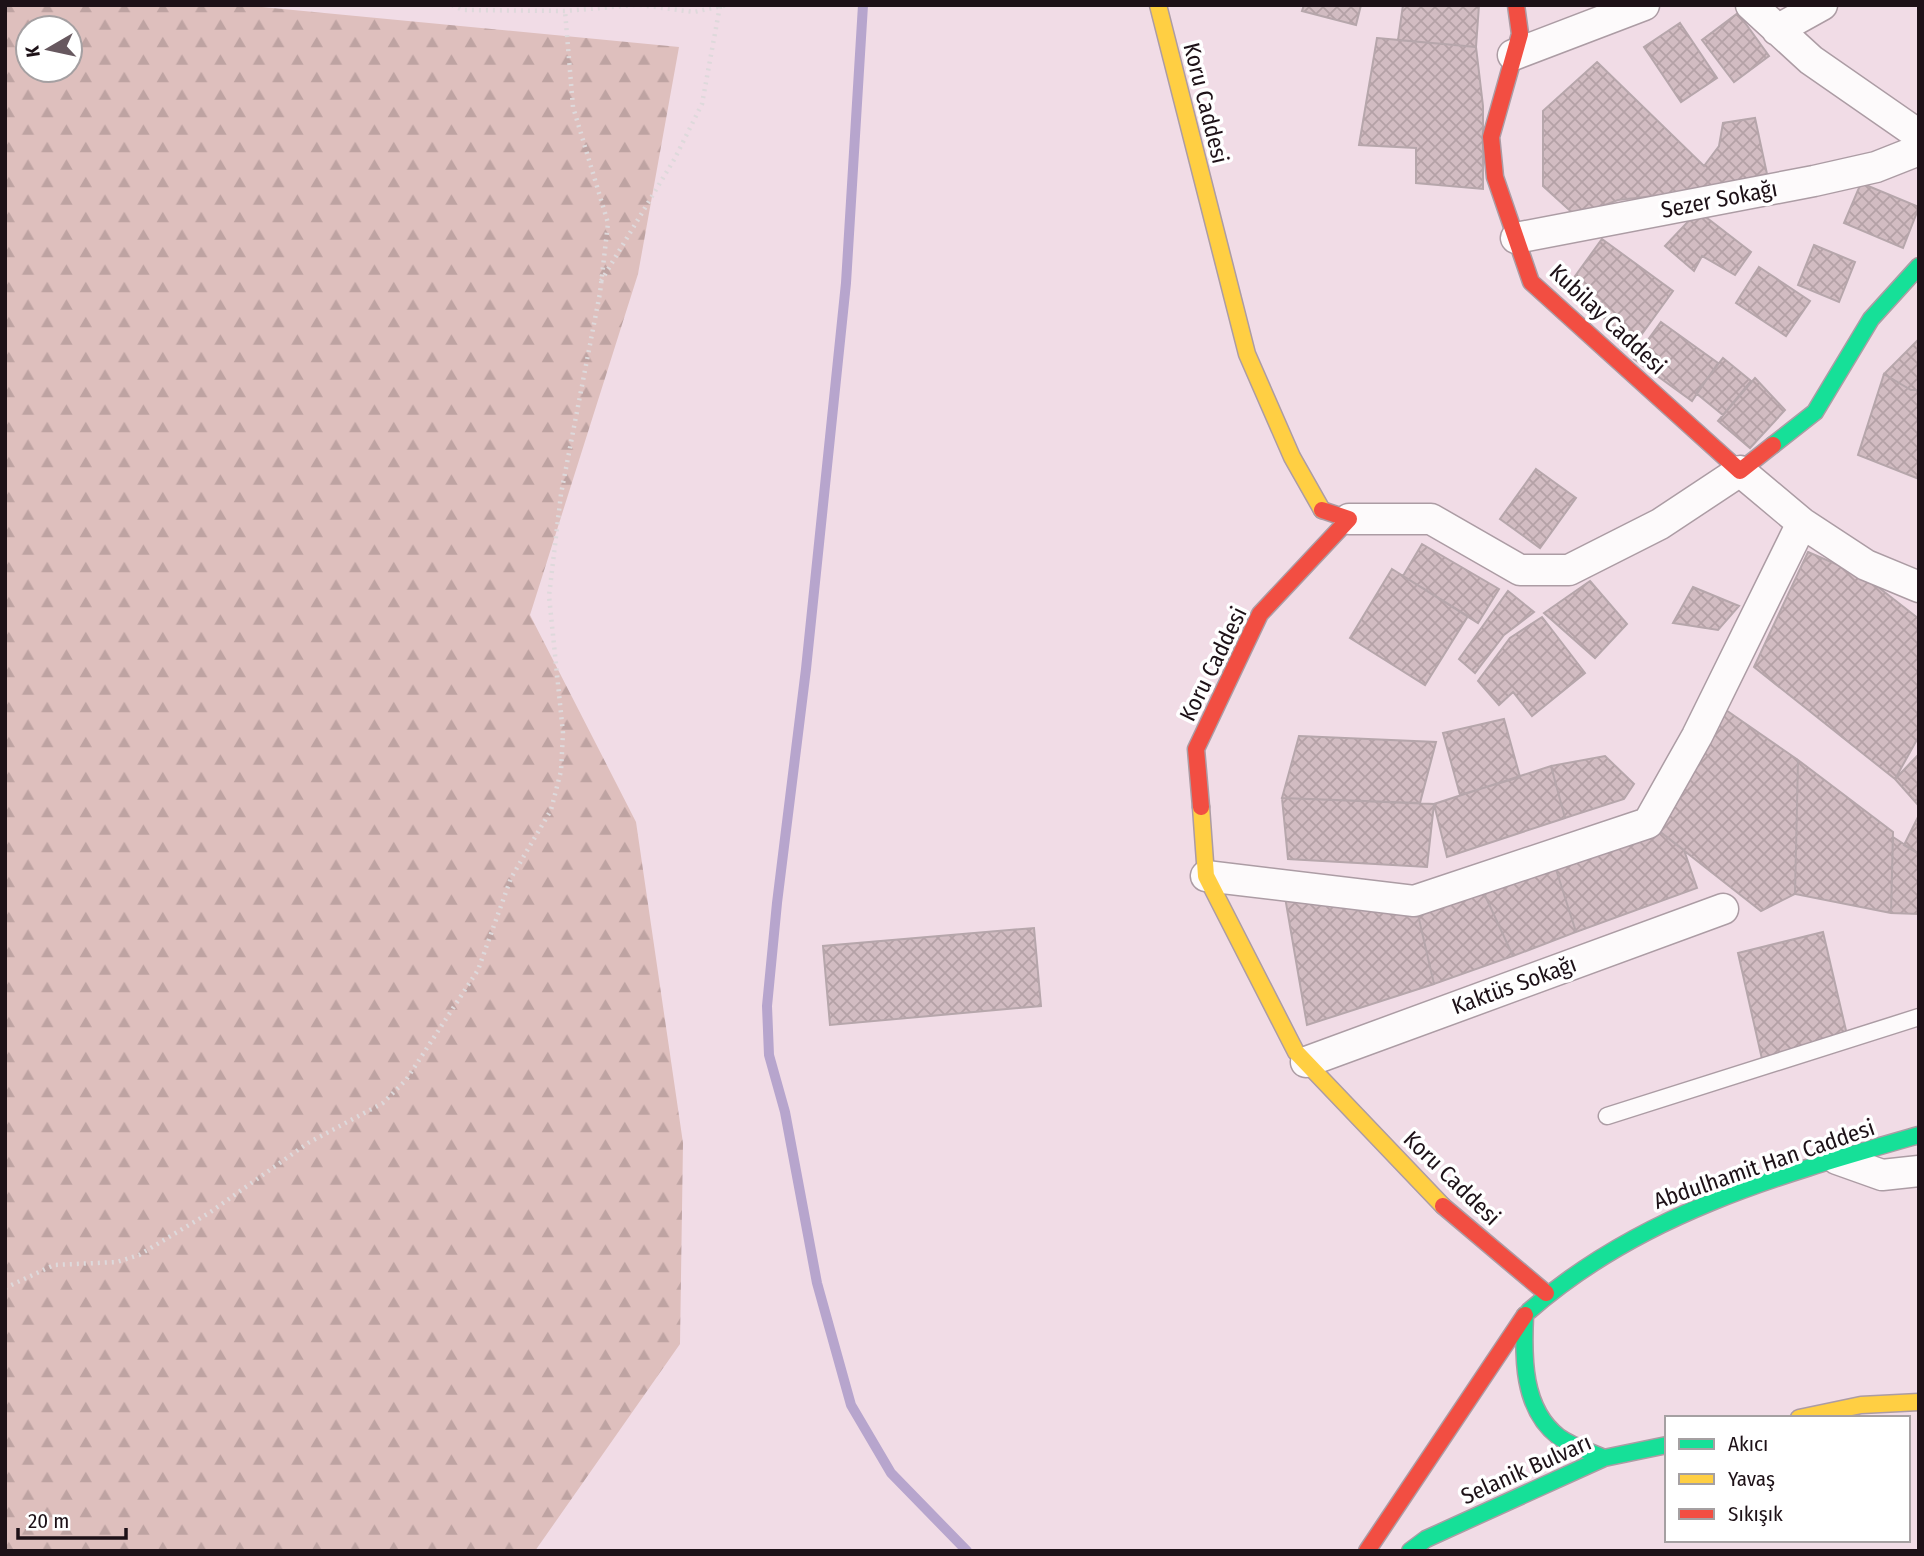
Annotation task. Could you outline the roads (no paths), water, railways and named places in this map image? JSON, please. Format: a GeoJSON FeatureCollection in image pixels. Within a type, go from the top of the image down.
{"type":"FeatureCollection","features":[{"type":"Feature","properties":{"kind":"street","name":"Koru Caddesi"},"geometry":{"type":"LineString","coordinates":[[1158,5],[1247,354],[1292,457],[1321,510],[1349,519],[1260,614],[1196,749],[1206,876],[1296,1052],[1437,1201],[1546,1293]]}},
{"type":"Feature","properties":{"kind":"street","name":"Kubilay Caddesi"},"geometry":{"type":"LineString","coordinates":[[1516,5],[1520,34],[1490,137],[1495,177],[1531,282],[1740,471]]}},
{"type":"Feature","properties":{"kind":"street"},"geometry":{"type":"LineString","coordinates":[[1513,55],[1644,5]]}},
{"type":"Feature","properties":{"kind":"street"},"geometry":{"type":"LineString","coordinates":[[1751,5],[1811,60],[1919,135]]}},
{"type":"Feature","properties":{"kind":"street"},"geometry":{"type":"LineString","coordinates":[[1777,30],[1822,5]]}},
{"type":"Feature","properties":{"kind":"street","name":"Sezer Sokağı"},"geometry":{"type":"LineString","coordinates":[[1516,238],[1876,167],[1919,150]]}},
{"type":"Feature","properties":{"kind":"street"},"geometry":{"type":"LineString","coordinates":[[1349,519],[1431,519],[1520,570],[1569,570],[1660,524],[1740,471],[1815,412],[1871,319],[1919,266]]}},
{"type":"Feature","properties":{"kind":"street"},"geometry":{"type":"LineString","coordinates":[[1740,471],[1802,523],[1866,565],[1919,587]]}},
{"type":"Feature","properties":{"kind":"street"},"geometry":{"type":"LineString","coordinates":[[1206,876],[1414,901],[1648,823],[1697,736],[1802,523]]}},
{"type":"Feature","properties":{"kind":"street","name":"Kaktüs Sokağı"},"geometry":{"type":"LineString","coordinates":[[1306,1062],[1723,909]]}},
{"type":"Feature","properties":{"kind":"street","name":"Abdulhamit Han Caddesi"},"geometry":{"type":"LineString","coordinates":[[1367,1551],[1525,1315],[1546,1293],[1619,1245],[1671,1217],[1837,1159],[1919,1135]]}},
{"type":"Feature","properties":{"kind":"street"},"geometry":{"type":"LineString","coordinates":[[1837,1159],[1882,1175],[1919,1171]]}},
{"type":"Feature","properties":{"kind":"street"},"geometry":{"type":"LineString","coordinates":[[1525,1315],[1523,1358],[1530,1398],[1556,1434],[1604,1458]]}},
{"type":"Feature","properties":{"kind":"street"},"geometry":{"type":"LineString","coordinates":[[1809,1416],[1861,1405],[1919,1402]]}},
{"type":"Feature","properties":{"kind":"street","name":"Selanik Bulvarı"},"geometry":{"type":"LineString","coordinates":[[1410,1551],[1426,1539],[1604,1458],[1665,1445]]}},
{"type":"Feature","properties":{"kind":"lane"},"geometry":{"type":"LineString","coordinates":[[1607,1116],[1919,1017]]}},
{"type":"Feature","properties":{"kind":"waterway"},"geometry":{"type":"LineString","coordinates":[[863,5],[846,283],[806,669],[777,903],[767,1006],[769,1055],[785,1112],[817,1283],[851,1405],[891,1473],[967,1551]]}}]}
